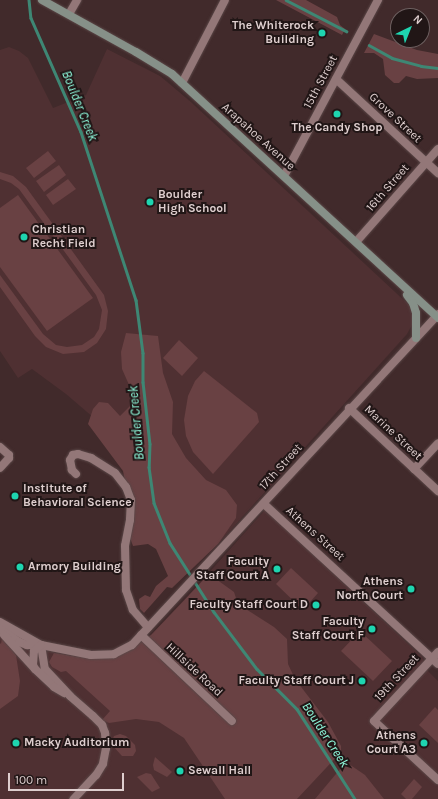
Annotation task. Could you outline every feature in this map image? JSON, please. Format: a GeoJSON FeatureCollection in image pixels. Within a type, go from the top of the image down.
{"type":"FeatureCollection","features":[{"type":"Feature","properties":{"kind":"main road","name":"Arapahoe Avenue"},"geometry":{"type":"LineString","coordinates":[[42,0],[151,60],[172,74],[437,316]]}},
{"type":"Feature","properties":{"kind":"main road"},"geometry":{"type":"LineString","coordinates":[[396,280],[413,303],[416,313],[416,338]]}},
{"type":"Feature","properties":{"kind":"street"},"geometry":{"type":"LineString","coordinates":[[69,14],[77,0]]}},
{"type":"Feature","properties":{"kind":"street"},"geometry":{"type":"LineString","coordinates":[[182,83],[225,0]]}},
{"type":"Feature","properties":{"kind":"street","name":"15th Street"},"geometry":{"type":"LineString","coordinates":[[284,176],[378,0]]}},
{"type":"Feature","properties":{"kind":"street","name":"Grove Street"},"geometry":{"type":"LineString","coordinates":[[336,79],[438,173]]}},
{"type":"Feature","properties":{"kind":"street","name":"16th Street"},"geometry":{"type":"LineString","coordinates":[[356,242],[438,149]]}},
{"type":"Feature","properties":{"kind":"street","name":"17th Street"},"geometry":{"type":"LineString","coordinates":[[0,629],[19,642],[33,646],[41,645],[95,656],[114,654],[132,646],[148,627],[264,504],[349,408],[437,316]]}},
{"type":"Feature","properties":{"kind":"street","name":"Marine Street"},"geometry":{"type":"LineString","coordinates":[[349,408],[438,491]]}},
{"type":"Feature","properties":{"kind":"street"},"geometry":{"type":"LineString","coordinates":[[414,468],[438,443]]}},
{"type":"Feature","properties":{"kind":"street"},"geometry":{"type":"LineString","coordinates":[[0,446],[9,455],[8,460],[0,468]]}},
{"type":"Feature","properties":{"kind":"street"},"geometry":{"type":"LineString","coordinates":[[76,474],[72,470],[70,460],[73,455],[78,454],[91,458],[115,473],[126,486],[131,500],[130,520],[125,546],[126,590],[134,610],[148,627]]}},
{"type":"Feature","properties":{"kind":"street","name":"Athens Street"},"geometry":{"type":"LineString","coordinates":[[264,504],[435,661]]}},
{"type":"Feature","properties":{"kind":"street"},"geometry":{"type":"LineString","coordinates":[[0,622],[41,645]]}},
{"type":"Feature","properties":{"kind":"street"},"geometry":{"type":"LineString","coordinates":[[0,629],[35,670],[54,687],[70,696]]}},
{"type":"Feature","properties":{"kind":"street","name":"Hillside Road"},"geometry":{"type":"LineString","coordinates":[[141,635],[232,721]]}},
{"type":"Feature","properties":{"kind":"street"},"geometry":{"type":"LineString","coordinates":[[35,670],[33,665],[34,651],[41,645]]}},
{"type":"Feature","properties":{"kind":"street"},"geometry":{"type":"LineString","coordinates":[[41,645],[44,668],[70,696],[102,725],[106,741],[106,756],[96,775],[74,799]]}},
{"type":"Feature","properties":{"kind":"street","name":"19th Street"},"geometry":{"type":"LineString","coordinates":[[438,652],[435,661],[374,721],[438,780]]}},
{"type":"Feature","properties":{"kind":"shaded area"},"geometry":{"type":"Polygon","coordinates":[[[276,0],[306,0],[337,17],[340,25],[345,29],[342,35],[276,0]]]}},
{"type":"Feature","properties":{"kind":"shaded area"},"geometry":{"type":"Polygon","coordinates":[[[374,34],[390,40],[390,48],[412,48],[438,54],[438,78],[417,79],[406,76],[399,83],[394,83],[385,75],[383,59],[374,53],[364,53],[374,34]]]}},
{"type":"Feature","properties":{"kind":"shaded area","name":"Boulder High School"},"geometry":{"type":"Polygon","coordinates":[[[9,47],[19,51],[28,58],[53,108],[86,95],[107,49],[160,76],[191,102],[409,305],[412,315],[412,325],[407,334],[218,544],[157,472],[66,394],[32,369],[18,378],[0,351],[0,50],[9,47]]]}},
{"type":"Feature","properties":{"kind":"shaded area"},"geometry":{"type":"Polygon","coordinates":[[[48,151],[56,161],[34,178],[26,168],[48,151]]]}},
{"type":"Feature","properties":{"kind":"shaded area"},"geometry":{"type":"Polygon","coordinates":[[[59,165],[66,175],[44,192],[36,181],[59,165]]]}},
{"type":"Feature","properties":{"kind":"shaded area"},"geometry":{"type":"Polygon","coordinates":[[[0,172],[13,176],[26,187],[104,295],[108,311],[106,329],[97,343],[84,352],[63,354],[46,347],[35,336],[0,287],[0,275],[43,334],[56,345],[67,347],[82,345],[94,337],[99,329],[102,310],[96,295],[19,189],[11,183],[0,179],[0,172]]]}},
{"type":"Feature","properties":{"kind":"shaded area"},"geometry":{"type":"Polygon","coordinates":[[[68,179],[76,189],[53,205],[46,195],[68,179]]]}},
{"type":"Feature","properties":{"kind":"shaded area","name":"Christian Recht Field"},"geometry":{"type":"Polygon","coordinates":[[[18,195],[93,298],[47,331],[0,267],[0,208],[18,195]]]}},
{"type":"Feature","properties":{"kind":"shaded area"},"geometry":{"type":"Polygon","coordinates":[[[126,333],[158,336],[163,373],[173,402],[172,434],[186,458],[206,480],[226,490],[237,505],[236,518],[218,544],[172,588],[167,587],[144,613],[140,609],[139,599],[145,595],[150,597],[156,586],[168,576],[156,549],[148,544],[133,546],[129,535],[133,523],[123,471],[88,424],[93,409],[99,402],[108,403],[120,416],[131,405],[130,387],[122,369],[121,352],[126,333]]]}},
{"type":"Feature","properties":{"kind":"shaded area"},"geometry":{"type":"Polygon","coordinates":[[[179,340],[198,358],[182,376],[163,358],[179,340]]]}},
{"type":"Feature","properties":{"kind":"shaded area"},"geometry":{"type":"Polygon","coordinates":[[[204,371],[257,413],[259,422],[213,474],[193,452],[186,436],[184,420],[188,396],[195,381],[204,371]]]}},
{"type":"Feature","properties":{"kind":"shaded area"},"geometry":{"type":"Polygon","coordinates":[[[265,510],[422,657],[428,671],[438,681],[438,799],[287,799],[189,595],[265,510]]]}},
{"type":"Feature","properties":{"kind":"shaded area"},"geometry":{"type":"Polygon","coordinates":[[[291,568],[318,593],[303,610],[276,584],[291,568]]]}},
{"type":"Feature","properties":{"kind":"shaded area"},"geometry":{"type":"Polygon","coordinates":[[[209,574],[234,592],[238,604],[274,627],[287,639],[288,664],[295,679],[328,722],[341,746],[341,752],[297,799],[225,799],[184,738],[159,722],[136,719],[109,723],[102,720],[110,711],[66,671],[61,672],[52,667],[49,662],[54,653],[79,657],[117,656],[151,635],[209,574]]]}},
{"type":"Feature","properties":{"kind":"shaded area"},"geometry":{"type":"Polygon","coordinates":[[[360,631],[392,661],[373,681],[341,651],[360,631]]]}},
{"type":"Feature","properties":{"kind":"shaded area"},"geometry":{"type":"Polygon","coordinates":[[[0,632],[19,645],[31,649],[97,658],[256,799],[0,799],[0,632]]]}},
{"type":"Feature","properties":{"kind":"shaded area"},"geometry":{"type":"Polygon","coordinates":[[[2,638],[16,655],[20,681],[18,696],[0,709],[0,643],[1,644],[2,638]]]}},
{"type":"Feature","properties":{"kind":"shaded area"},"geometry":{"type":"Polygon","coordinates":[[[435,707],[438,710],[438,743],[419,725],[435,707]]]}},
{"type":"Feature","properties":{"kind":"shaded area"},"geometry":{"type":"Polygon","coordinates":[[[120,734],[126,736],[135,745],[136,751],[133,756],[122,756],[112,745],[114,736],[120,734]]]}},
{"type":"Feature","properties":{"kind":"shaded area"},"geometry":{"type":"Polygon","coordinates":[[[155,757],[172,772],[167,777],[154,770],[153,765],[155,757]]]}},
{"type":"Feature","properties":{"kind":"shaded area"},"geometry":{"type":"Polygon","coordinates":[[[346,762],[365,775],[384,799],[315,799],[346,762]]]}},
{"type":"Feature","properties":{"kind":"shaded area"},"geometry":{"type":"Polygon","coordinates":[[[146,773],[151,774],[160,788],[152,792],[137,777],[146,773]]]}},
{"type":"Feature","properties":{"kind":"shaded area"},"geometry":{"type":"Polygon","coordinates":[[[414,779],[422,787],[412,799],[406,799],[401,794],[414,779]]]}},
{"type":"Feature","properties":{"kind":"waterway","name":"Boulder Creek"},"geometry":{"type":"LineString","coordinates":[[29,0],[31,18],[81,132],[136,300],[143,353],[143,382],[150,444],[149,467],[154,503],[170,543],[214,612],[257,669],[297,709],[355,799]]}},
{"type":"Feature","properties":{"kind":"waterway"},"geometry":{"type":"LineString","coordinates":[[286,0],[346,31]]}},
{"type":"Feature","properties":{"kind":"waterway"},"geometry":{"type":"LineString","coordinates":[[369,45],[392,58],[421,66],[438,68]]}},
{"type":"Feature","properties":{"kind":"place","name":"The Whiterock Building"},"geometry":{"type":"Point","coordinates":[322,33]}},
{"type":"Feature","properties":{"kind":"place","name":"The Candy Shop"},"geometry":{"type":"Point","coordinates":[337,114]}},
{"type":"Feature","properties":{"kind":"place","name":"Boulder High School"},"geometry":{"type":"Point","coordinates":[150,202]}},
{"type":"Feature","properties":{"kind":"place","name":"Christian Recht Field"},"geometry":{"type":"Point","coordinates":[24,237]}},
{"type":"Feature","properties":{"kind":"place","name":"Institute of Behavioral Science"},"geometry":{"type":"Point","coordinates":[15,496]}},
{"type":"Feature","properties":{"kind":"place","name":"Armory Building"},"geometry":{"type":"Point","coordinates":[20,567]}},
{"type":"Feature","properties":{"kind":"place","name":"Faculty Staff Court A"},"geometry":{"type":"Point","coordinates":[277,569]}},
{"type":"Feature","properties":{"kind":"place","name":"Athens North Court"},"geometry":{"type":"Point","coordinates":[411,589]}},
{"type":"Feature","properties":{"kind":"place","name":"Faculty Staff Court D"},"geometry":{"type":"Point","coordinates":[316,605]}},
{"type":"Feature","properties":{"kind":"place","name":"Faculty Staff Court F"},"geometry":{"type":"Point","coordinates":[372,629]}},
{"type":"Feature","properties":{"kind":"place","name":"Faculty Staff Court J"},"geometry":{"type":"Point","coordinates":[362,681]}},
{"type":"Feature","properties":{"kind":"place","name":"Macky Auditorium"},"geometry":{"type":"Point","coordinates":[16,743]}},
{"type":"Feature","properties":{"kind":"place","name":"Athens Court A3"},"geometry":{"type":"Point","coordinates":[424,743]}},
{"type":"Feature","properties":{"kind":"place","name":"Sewall Hall"},"geometry":{"type":"Point","coordinates":[180,771]}}]}
